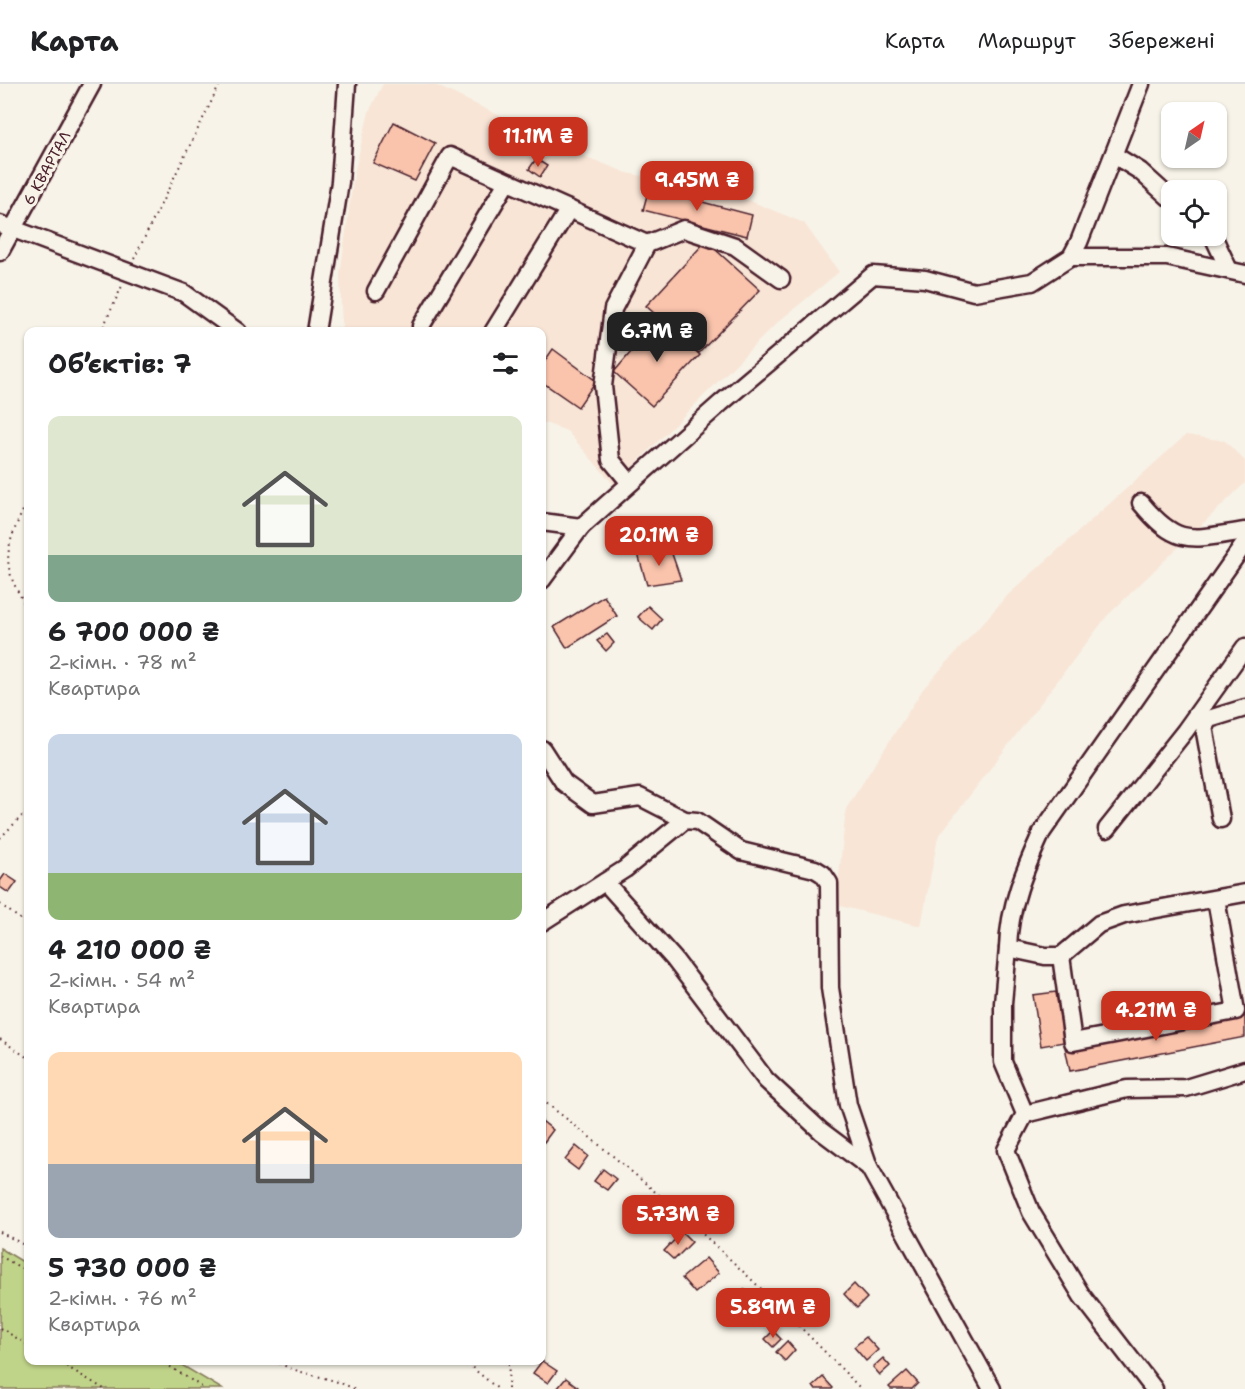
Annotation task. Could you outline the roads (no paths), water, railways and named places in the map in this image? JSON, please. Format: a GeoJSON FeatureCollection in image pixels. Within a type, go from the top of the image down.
{"type":"FeatureCollection","features":[{"type":"Feature","properties":{"kind":"street","name":"6 КВАРТАЛ"},"geometry":{"type":"LineString","coordinates":[[0,252],[6,227],[92,84]]}},
{"type":"Feature","properties":{"kind":"street"},"geometry":{"type":"LineString","coordinates":[[317,327],[340,182],[347,84]]}},
{"type":"Feature","properties":{"kind":"street"},"geometry":{"type":"LineString","coordinates":[[546,575],[581,527],[873,275],[925,279],[974,292],[1032,282],[1071,257],[1114,155],[1140,85]]}},
{"type":"Feature","properties":{"kind":"street"},"geometry":{"type":"LineString","coordinates":[[1114,155],[1140,171],[1161,190]]}},
{"type":"Feature","properties":{"kind":"street"},"geometry":{"type":"LineString","coordinates":[[376,291],[450,156],[647,244]]}},
{"type":"Feature","properties":{"kind":"street"},"geometry":{"type":"LineString","coordinates":[[421,326],[507,182]]}},
{"type":"Feature","properties":{"kind":"street"},"geometry":{"type":"LineString","coordinates":[[496,327],[569,209]]}},
{"type":"Feature","properties":{"kind":"street"},"geometry":{"type":"LineString","coordinates":[[6,227],[184,292],[231,327]]}},
{"type":"Feature","properties":{"kind":"street"},"geometry":{"type":"LineString","coordinates":[[630,483],[611,460],[603,386],[613,309],[647,244],[684,229],[735,246],[781,279]]}},
{"type":"Feature","properties":{"kind":"street"},"geometry":{"type":"LineString","coordinates":[[1220,246],[1237,272]]}},
{"type":"Feature","properties":{"kind":"street"},"geometry":{"type":"LineString","coordinates":[[1071,257],[1167,257],[1237,272]]}},
{"type":"Feature","properties":{"kind":"street"},"geometry":{"type":"LineString","coordinates":[[1141,503],[1161,526],[1188,538],[1245,531]]}},
{"type":"Feature","properties":{"kind":"street"},"geometry":{"type":"LineString","coordinates":[[546,523],[581,527]]}},
{"type":"Feature","properties":{"kind":"street"},"geometry":{"type":"LineString","coordinates":[[1025,1114],[1003,1062],[1003,1003],[1008,928],[1020,881],[1042,832],[1245,543]]}},
{"type":"Feature","properties":{"kind":"street"},"geometry":{"type":"LineString","coordinates":[[1107,829],[1185,731],[1245,647]]}},
{"type":"Feature","properties":{"kind":"street"},"geometry":{"type":"LineString","coordinates":[[1221,819],[1204,727],[1209,719],[1245,708]]}},
{"type":"Feature","properties":{"kind":"street"},"geometry":{"type":"LineString","coordinates":[[546,755],[564,783],[593,804],[640,797],[685,820],[697,821],[741,851],[815,868],[824,874],[829,883],[830,988],[848,1105],[869,1167],[992,1389]]}},
{"type":"Feature","properties":{"kind":"street"},"geometry":{"type":"LineString","coordinates":[[546,919],[625,869],[685,820]]}},
{"type":"Feature","properties":{"kind":"street"},"geometry":{"type":"LineString","coordinates":[[605,882],[674,959],[766,1080],[821,1131],[869,1167]]}},
{"type":"Feature","properties":{"kind":"street"},"geometry":{"type":"LineString","coordinates":[[1008,948],[1045,956],[1061,956],[1099,924],[1124,915],[1245,892]]}},
{"type":"Feature","properties":{"kind":"street"},"geometry":{"type":"LineString","coordinates":[[1061,956],[1073,1042],[1236,1011],[1216,899]]}},
{"type":"Feature","properties":{"kind":"street"},"geometry":{"type":"LineString","coordinates":[[1154,1389],[1082,1296],[1031,1212],[1006,1150],[1025,1114],[1127,1089],[1186,1088],[1245,1070]]}}]}
